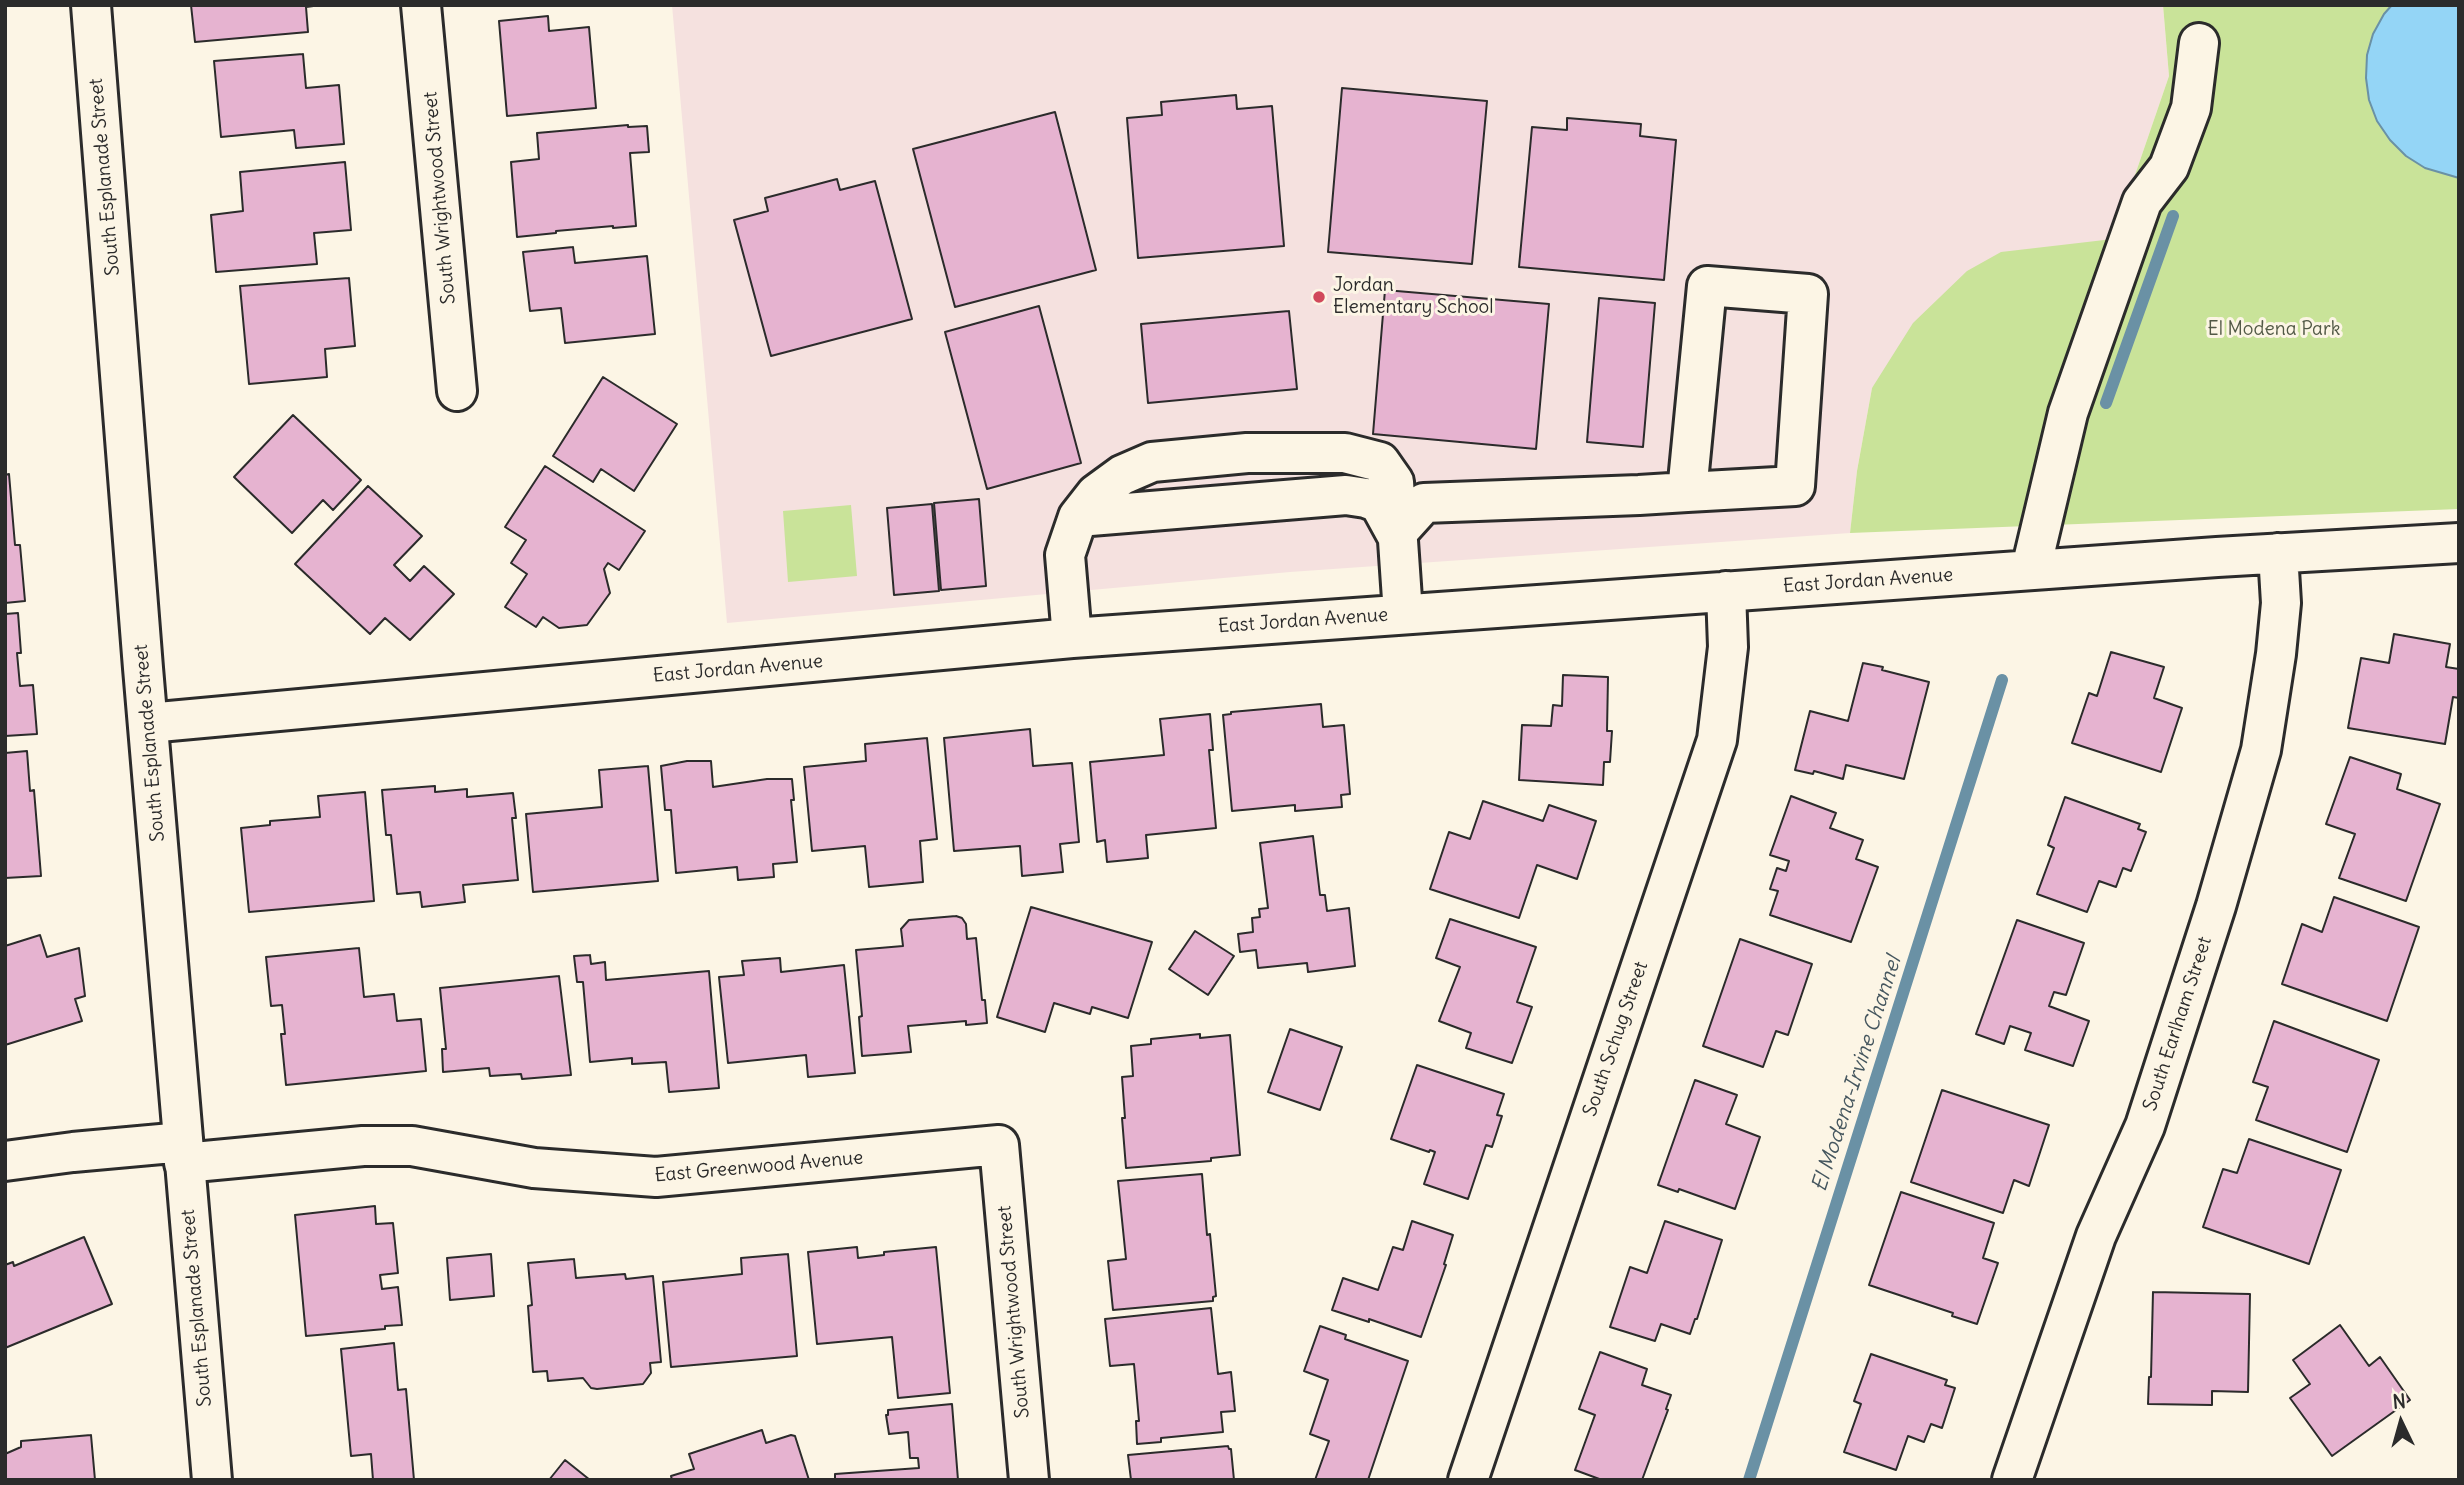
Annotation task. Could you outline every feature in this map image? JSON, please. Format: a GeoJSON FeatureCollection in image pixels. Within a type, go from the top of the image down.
{"type":"FeatureCollection","features":[{"type":"Feature","properties":{"kind":"street","name":"South Esplanade Street"},"geometry":{"type":"LineString","coordinates":[[91,5],[183,1153],[212,1480]]}},
{"type":"Feature","properties":{"kind":"street","name":"South Wrightwood Street"},"geometry":{"type":"LineString","coordinates":[[422,5],[457,391]]}},
{"type":"Feature","properties":{"kind":"street"},"geometry":{"type":"LineString","coordinates":[[2031,569],[2068,413],[2142,202],[2169,167],[2191,108],[2199,43]]}},
{"type":"Feature","properties":{"kind":"street"},"geometry":{"type":"LineString","coordinates":[[1396,534],[1424,503],[1687,492],[1795,486],[1808,294],[1707,286],[1687,492]]}},
{"type":"Feature","properties":{"kind":"street"},"geometry":{"type":"LineString","coordinates":[[1072,638],[1065,555],[1078,517],[1096,494],[1122,475],[1152,462],[1247,453],[1345,453],[1380,462],[1394,482],[1403,614]]}},
{"type":"Feature","properties":{"kind":"street"},"geometry":{"type":"LineString","coordinates":[[1078,517],[1346,495],[1379,503],[1396,534]]}},
{"type":"Feature","properties":{"kind":"street","name":"East Jordan Avenue"},"geometry":{"type":"LineString","coordinates":[[148,723],[1072,638],[2278,552],[2459,543]]}},
{"type":"Feature","properties":{"kind":"street","name":"South Earlham Street"},"geometry":{"type":"LineString","coordinates":[[2012,1480],[2096,1236],[2145,1126],[2220,893],[2260,750],[2276,654],[2281,603],[2278,552]]}},
{"type":"Feature","properties":{"kind":"street","name":"South Schug Street"},"geometry":{"type":"LineString","coordinates":[[1468,1480],[1717,740],[1728,647],[1726,591]]}},
{"type":"Feature","properties":{"kind":"street","name":"South Wrightwood Street"},"geometry":{"type":"LineString","coordinates":[[999,1145],[1029,1480]]}},
{"type":"Feature","properties":{"kind":"street","name":"East Greenwood Avenue"},"geometry":{"type":"LineString","coordinates":[[5,1161],[73,1152],[183,1153],[412,1146],[534,1168],[656,1177],[999,1145]]}},
{"type":"Feature","properties":{"kind":"shaded area","name":"Jordan Elementary School"},"geometry":{"type":"Polygon","coordinates":[[[672,5],[2163,5],[2169,76],[2113,239],[1872,388],[1857,471],[1850,533],[1290,572],[727,623],[672,5]]]}},
{"type":"Feature","properties":{"kind":"green space","name":"El Modena Park"},"geometry":{"type":"Polygon","coordinates":[[[2163,5],[2459,5],[2459,509],[1850,533],[1857,471],[1872,388],[1913,323],[1967,271],[2001,252],[2113,239],[2169,76],[2163,5]]]}},
{"type":"Feature","properties":{"kind":"green space"},"geometry":{"type":"Polygon","coordinates":[[[851,505],[857,576],[788,582],[783,511],[851,505]]]}},
{"type":"Feature","properties":{"kind":"water"},"geometry":{"type":"Polygon","coordinates":[[[2392,5],[2459,5],[2459,178],[2425,168],[2406,156],[2390,140],[2377,121],[2369,100],[2367,55],[2373,34],[2392,5]]]}},
{"type":"Feature","properties":{"kind":"building"},"geometry":{"type":"Polygon","coordinates":[[[191,5],[321,5],[306,7],[308,32],[195,42],[191,5]]]}},
{"type":"Feature","properties":{"kind":"building"},"geometry":{"type":"Polygon","coordinates":[[[548,16],[549,31],[589,27],[596,108],[507,116],[499,21],[548,16]]]}},
{"type":"Feature","properties":{"kind":"building"},"geometry":{"type":"Polygon","coordinates":[[[303,54],[306,88],[339,85],[344,144],[296,148],[294,130],[221,137],[214,61],[303,54]]]}},
{"type":"Feature","properties":{"kind":"building"},"geometry":{"type":"Polygon","coordinates":[[[1342,88],[1487,101],[1472,264],[1328,252],[1342,88]]]}},
{"type":"Feature","properties":{"kind":"building"},"geometry":{"type":"Polygon","coordinates":[[[1236,95],[1237,109],[1272,106],[1284,246],[1138,258],[1127,118],[1162,115],[1161,102],[1236,95]]]}},
{"type":"Feature","properties":{"kind":"building"},"geometry":{"type":"Polygon","coordinates":[[[1055,112],[1096,270],[955,307],[913,149],[1055,112]]]}},
{"type":"Feature","properties":{"kind":"building"},"geometry":{"type":"Polygon","coordinates":[[[1567,118],[1641,124],[1640,136],[1676,140],[1664,280],[1519,267],[1532,127],[1567,130],[1567,118]]]}},
{"type":"Feature","properties":{"kind":"building"},"geometry":{"type":"Polygon","coordinates":[[[628,125],[647,126],[649,152],[630,153],[636,226],[556,231],[517,237],[511,162],[539,159],[537,133],[628,125]]]}},
{"type":"Feature","properties":{"kind":"building"},"geometry":{"type":"Polygon","coordinates":[[[345,162],[351,230],[314,233],[317,264],[216,272],[211,215],[243,211],[240,172],[345,162]]]}},
{"type":"Feature","properties":{"kind":"building"},"geometry":{"type":"Polygon","coordinates":[[[837,179],[840,190],[875,181],[912,319],[771,356],[734,220],[768,211],[765,198],[837,179]]]}},
{"type":"Feature","properties":{"kind":"building"},"geometry":{"type":"Polygon","coordinates":[[[573,247],[575,263],[647,256],[655,334],[565,343],[561,308],[530,311],[523,252],[573,247]]]}},
{"type":"Feature","properties":{"kind":"building"},"geometry":{"type":"Polygon","coordinates":[[[349,278],[355,346],[325,349],[327,377],[249,384],[240,286],[349,278]]]}},
{"type":"Feature","properties":{"kind":"building"},"geometry":{"type":"Polygon","coordinates":[[[1385,290],[1549,304],[1536,449],[1373,434],[1385,290]]]}},
{"type":"Feature","properties":{"kind":"building"},"geometry":{"type":"Polygon","coordinates":[[[1599,298],[1655,303],[1643,447],[1587,442],[1599,298]]]}},
{"type":"Feature","properties":{"kind":"building"},"geometry":{"type":"Polygon","coordinates":[[[1039,306],[1081,463],[987,489],[945,332],[1039,306]]]}},
{"type":"Feature","properties":{"kind":"building"},"geometry":{"type":"Polygon","coordinates":[[[1289,311],[1297,389],[1148,403],[1141,324],[1289,311]]]}},
{"type":"Feature","properties":{"kind":"building"},"geometry":{"type":"Polygon","coordinates":[[[603,377],[677,424],[634,491],[601,469],[593,482],[553,456],[603,377]]]}},
{"type":"Feature","properties":{"kind":"building"},"geometry":{"type":"Polygon","coordinates":[[[293,415],[361,480],[333,510],[323,500],[292,533],[234,477],[293,415]]]}},
{"type":"Feature","properties":{"kind":"building"},"geometry":{"type":"Polygon","coordinates":[[[545,466],[645,531],[619,570],[608,563],[604,569],[610,593],[587,625],[559,628],[543,617],[536,627],[505,607],[527,574],[511,563],[526,540],[505,527],[545,466]]]}},
{"type":"Feature","properties":{"kind":"building"},"geometry":{"type":"Polygon","coordinates":[[[9,474],[15,545],[20,545],[25,601],[5,603],[5,475],[9,474]]]}},
{"type":"Feature","properties":{"kind":"building"},"geometry":{"type":"Polygon","coordinates":[[[368,486],[422,536],[394,565],[410,581],[424,566],[454,594],[410,640],[385,618],[370,634],[295,564],[368,486]]]}},
{"type":"Feature","properties":{"kind":"building"},"geometry":{"type":"Polygon","coordinates":[[[979,499],[986,586],[941,590],[934,503],[979,499]]]}},
{"type":"Feature","properties":{"kind":"building"},"geometry":{"type":"Polygon","coordinates":[[[932,504],[939,591],[894,595],[887,508],[932,504]]]}},
{"type":"Feature","properties":{"kind":"building"},"geometry":{"type":"Polygon","coordinates":[[[18,613],[20,686],[33,685],[37,734],[5,736],[5,614],[18,613]]]}},
{"type":"Feature","properties":{"kind":"building"},"geometry":{"type":"Polygon","coordinates":[[[2394,634],[2450,644],[2446,667],[2459,669],[2459,698],[2453,697],[2445,744],[2348,728],[2361,658],[2389,663],[2394,634]]]}},
{"type":"Feature","properties":{"kind":"building"},"geometry":{"type":"Polygon","coordinates":[[[2111,652],[2164,667],[2154,698],[2182,708],[2161,772],[2072,743],[2089,693],[2097,696],[2111,652]]]}},
{"type":"Feature","properties":{"kind":"building"},"geometry":{"type":"Polygon","coordinates":[[[1863,663],[1929,682],[1904,779],[1846,765],[1843,779],[1814,771],[1813,774],[1795,770],[1810,711],[1848,721],[1863,663]]]}},
{"type":"Feature","properties":{"kind":"building"},"geometry":{"type":"Polygon","coordinates":[[[1563,675],[1608,677],[1607,731],[1612,731],[1610,762],[1604,762],[1603,785],[1519,780],[1522,725],[1551,726],[1553,705],[1562,706],[1563,675]]]}},
{"type":"Feature","properties":{"kind":"building"},"geometry":{"type":"Polygon","coordinates":[[[1321,704],[1323,727],[1344,725],[1350,794],[1341,795],[1342,807],[1295,811],[1295,805],[1232,811],[1223,715],[1321,704]]]}},
{"type":"Feature","properties":{"kind":"building"},"geometry":{"type":"Polygon","coordinates":[[[1210,714],[1213,750],[1209,750],[1216,828],[1146,835],[1148,858],[1107,862],[1105,840],[1097,842],[1090,762],[1164,755],[1160,719],[1210,714]]]}},
{"type":"Feature","properties":{"kind":"building"},"geometry":{"type":"Polygon","coordinates":[[[1030,729],[1033,766],[1072,763],[1079,842],[1060,844],[1063,872],[1022,876],[1020,846],[954,851],[944,738],[1030,729]]]}},
{"type":"Feature","properties":{"kind":"building"},"geometry":{"type":"Polygon","coordinates":[[[927,738],[937,839],[920,841],[923,882],[869,887],[865,846],[812,851],[804,767],[866,761],[865,744],[927,738]]]}},
{"type":"Feature","properties":{"kind":"building"},"geometry":{"type":"Polygon","coordinates":[[[27,751],[30,791],[34,790],[41,876],[5,878],[5,753],[27,751]]]}},
{"type":"Feature","properties":{"kind":"building"},"geometry":{"type":"Polygon","coordinates":[[[2350,757],[2401,774],[2397,789],[2440,804],[2406,901],[2339,878],[2355,834],[2326,824],[2350,757]]]}},
{"type":"Feature","properties":{"kind":"building"},"geometry":{"type":"Polygon","coordinates":[[[687,761],[711,761],[713,787],[767,779],[792,779],[794,800],[791,800],[797,862],[773,864],[774,877],[738,880],[737,867],[676,873],[671,810],[665,810],[661,766],[687,761]]]}},
{"type":"Feature","properties":{"kind":"building"},"geometry":{"type":"Polygon","coordinates":[[[648,766],[658,881],[533,892],[526,814],[602,807],[599,770],[648,766]]]}},
{"type":"Feature","properties":{"kind":"building"},"geometry":{"type":"Polygon","coordinates":[[[435,786],[435,792],[467,789],[467,797],[513,793],[516,818],[512,818],[518,880],[463,885],[465,902],[422,907],[420,892],[397,894],[391,835],[386,835],[382,790],[435,786]]]}},
{"type":"Feature","properties":{"kind":"building"},"geometry":{"type":"Polygon","coordinates":[[[365,792],[374,901],[249,912],[241,828],[270,825],[270,821],[320,817],[318,796],[365,792]]]}},
{"type":"Feature","properties":{"kind":"building"},"geometry":{"type":"Polygon","coordinates":[[[1791,796],[1836,813],[1830,828],[1863,840],[1856,859],[1878,867],[1851,942],[1770,915],[1778,891],[1770,889],[1777,868],[1786,871],[1789,861],[1770,855],[1791,796]]]}},
{"type":"Feature","properties":{"kind":"building"},"geometry":{"type":"Polygon","coordinates":[[[2065,797],[2140,824],[2138,829],[2146,832],[2131,871],[2123,868],[2116,887],[2099,881],[2087,912],[2037,894],[2054,848],[2048,845],[2065,797]]]}},
{"type":"Feature","properties":{"kind":"building"},"geometry":{"type":"Polygon","coordinates":[[[1483,801],[1543,821],[1549,805],[1596,821],[1577,879],[1537,865],[1519,918],[1430,889],[1449,832],[1470,839],[1483,801]]]}},
{"type":"Feature","properties":{"kind":"building"},"geometry":{"type":"Polygon","coordinates":[[[1313,836],[1320,895],[1325,895],[1327,911],[1349,908],[1355,966],[1308,972],[1307,963],[1258,968],[1256,950],[1240,952],[1238,934],[1253,932],[1252,918],[1260,917],[1259,909],[1268,908],[1260,843],[1313,836]]]}},
{"type":"Feature","properties":{"kind":"building"},"geometry":{"type":"Polygon","coordinates":[[[2334,897],[2419,927],[2387,1021],[2282,984],[2302,924],[2322,932],[2334,897]]]}},
{"type":"Feature","properties":{"kind":"building"},"geometry":{"type":"Polygon","coordinates":[[[1031,907],[1152,942],[1128,1018],[1092,1007],[1090,1014],[1054,1003],[1045,1032],[997,1017],[1031,907]]]}},
{"type":"Feature","properties":{"kind":"building"},"geometry":{"type":"Polygon","coordinates":[[[956,916],[962,918],[966,924],[967,939],[976,938],[987,1023],[966,1025],[966,1021],[908,1026],[911,1052],[862,1056],[859,1017],[862,1016],[856,950],[903,946],[901,929],[909,920],[956,916]]]}},
{"type":"Feature","properties":{"kind":"building"},"geometry":{"type":"Polygon","coordinates":[[[1450,919],[1536,947],[1517,1002],[1532,1007],[1512,1063],[1466,1048],[1471,1033],[1439,1021],[1460,967],[1436,958],[1450,919]]]}},
{"type":"Feature","properties":{"kind":"building"},"geometry":{"type":"Polygon","coordinates":[[[2017,920],[2084,943],[2066,995],[2054,992],[2049,1006],[2089,1021],[2073,1066],[2025,1050],[2031,1033],[2010,1026],[2004,1044],[1976,1034],[2017,920]]]}},
{"type":"Feature","properties":{"kind":"building"},"geometry":{"type":"Polygon","coordinates":[[[1195,931],[1234,956],[1208,995],[1169,969],[1195,931]]]}},
{"type":"Feature","properties":{"kind":"building"},"geometry":{"type":"Polygon","coordinates":[[[40,935],[47,957],[79,948],[85,996],[75,999],[82,1021],[5,1045],[5,946],[40,935]]]}},
{"type":"Feature","properties":{"kind":"building"},"geometry":{"type":"Polygon","coordinates":[[[1740,939],[1812,964],[1788,1035],[1776,1031],[1763,1067],[1703,1046],[1740,939]]]}},
{"type":"Feature","properties":{"kind":"building"},"geometry":{"type":"Polygon","coordinates":[[[359,948],[364,997],[394,994],[397,1021],[421,1019],[426,1071],[286,1085],[281,1034],[285,1034],[282,1005],[271,1006],[266,957],[359,948]]]}},
{"type":"Feature","properties":{"kind":"building"},"geometry":{"type":"Polygon","coordinates":[[[590,955],[591,964],[605,962],[606,980],[709,971],[719,1088],[669,1092],[666,1062],[632,1064],[632,1058],[590,1062],[583,982],[577,982],[574,956],[590,955]]]}},
{"type":"Feature","properties":{"kind":"building"},"geometry":{"type":"Polygon","coordinates":[[[780,958],[781,972],[844,965],[855,1073],[808,1077],[806,1055],[728,1063],[719,977],[744,975],[742,961],[780,958]]]}},
{"type":"Feature","properties":{"kind":"building"},"geometry":{"type":"Polygon","coordinates":[[[559,976],[571,1075],[522,1079],[521,1074],[490,1076],[489,1068],[443,1072],[442,1049],[446,1049],[440,988],[559,976]]]}},
{"type":"Feature","properties":{"kind":"building"},"geometry":{"type":"Polygon","coordinates":[[[2274,1021],[2379,1060],[2347,1152],[2256,1120],[2268,1087],[2253,1082],[2274,1021]]]}},
{"type":"Feature","properties":{"kind":"building"},"geometry":{"type":"Polygon","coordinates":[[[1290,1029],[1342,1047],[1320,1110],[1268,1092],[1290,1029]]]}},
{"type":"Feature","properties":{"kind":"building"},"geometry":{"type":"Polygon","coordinates":[[[1200,1034],[1200,1038],[1230,1035],[1240,1155],[1211,1158],[1211,1161],[1126,1168],[1122,1077],[1133,1076],[1131,1046],[1151,1044],[1151,1039],[1200,1034]]]}},
{"type":"Feature","properties":{"kind":"building"},"geometry":{"type":"Polygon","coordinates":[[[1417,1065],[1504,1094],[1497,1115],[1502,1116],[1492,1147],[1486,1145],[1468,1199],[1424,1184],[1435,1152],[1391,1139],[1417,1065]]]}},
{"type":"Feature","properties":{"kind":"building"},"geometry":{"type":"Polygon","coordinates":[[[1695,1080],[1737,1095],[1726,1124],[1760,1137],[1735,1209],[1679,1189],[1678,1192],[1658,1185],[1695,1080]]]}},
{"type":"Feature","properties":{"kind":"building"},"geometry":{"type":"Polygon","coordinates":[[[1942,1090],[2049,1125],[2029,1186],[2014,1180],[2003,1213],[1911,1182],[1942,1090]]]}},
{"type":"Feature","properties":{"kind":"building"},"geometry":{"type":"Polygon","coordinates":[[[2249,1139],[2341,1170],[2309,1264],[2203,1227],[2223,1169],[2237,1173],[2249,1139]]]}},
{"type":"Feature","properties":{"kind":"building"},"geometry":{"type":"Polygon","coordinates":[[[1202,1174],[1216,1296],[1213,1301],[1113,1310],[1108,1261],[1126,1259],[1118,1181],[1202,1174]]]}},
{"type":"Feature","properties":{"kind":"building"},"geometry":{"type":"Polygon","coordinates":[[[1901,1192],[1994,1223],[1983,1258],[1998,1263],[1977,1324],[1952,1316],[1953,1313],[1869,1285],[1901,1192]]]}},
{"type":"Feature","properties":{"kind":"building"},"geometry":{"type":"Polygon","coordinates":[[[375,1206],[376,1224],[393,1223],[398,1273],[380,1275],[382,1289],[398,1287],[402,1325],[306,1336],[295,1215],[375,1206]]]}},
{"type":"Feature","properties":{"kind":"building"},"geometry":{"type":"Polygon","coordinates":[[[1412,1221],[1453,1235],[1444,1264],[1446,1265],[1421,1337],[1369,1319],[1369,1322],[1332,1310],[1343,1278],[1378,1290],[1393,1247],[1403,1250],[1412,1221]]]}},
{"type":"Feature","properties":{"kind":"building"},"geometry":{"type":"Polygon","coordinates":[[[1665,1221],[1722,1240],[1690,1334],[1661,1324],[1655,1341],[1610,1327],[1630,1267],[1647,1273],[1665,1221]]]}},
{"type":"Feature","properties":{"kind":"building"},"geometry":{"type":"Polygon","coordinates":[[[84,1237],[112,1304],[5,1348],[5,1265],[13,1262],[14,1266],[84,1237]]]}},
{"type":"Feature","properties":{"kind":"building"},"geometry":{"type":"Polygon","coordinates":[[[857,1247],[858,1258],[884,1255],[884,1252],[936,1247],[950,1393],[898,1398],[892,1337],[817,1344],[808,1252],[857,1247]]]}},
{"type":"Feature","properties":{"kind":"building"},"geometry":{"type":"Polygon","coordinates":[[[491,1254],[494,1296],[450,1300],[447,1258],[491,1254]]]}},
{"type":"Feature","properties":{"kind":"building"},"geometry":{"type":"Polygon","coordinates":[[[788,1254],[797,1356],[671,1367],[663,1282],[742,1274],[741,1258],[788,1254]]]}},
{"type":"Feature","properties":{"kind":"building"},"geometry":{"type":"Polygon","coordinates":[[[574,1259],[576,1278],[625,1274],[626,1279],[653,1276],[661,1362],[650,1363],[651,1373],[643,1384],[597,1389],[591,1388],[583,1378],[548,1381],[547,1371],[533,1372],[528,1263],[574,1259]]]}},
{"type":"Feature","properties":{"kind":"building"},"geometry":{"type":"Polygon","coordinates":[[[2153,1292],[2250,1294],[2248,1392],[2212,1391],[2212,1405],[2148,1404],[2153,1292]]]}},
{"type":"Feature","properties":{"kind":"building"},"geometry":{"type":"Polygon","coordinates":[[[1211,1308],[1218,1374],[1231,1372],[1235,1411],[1221,1412],[1223,1432],[1161,1438],[1161,1442],[1137,1444],[1136,1421],[1139,1421],[1134,1364],[1110,1366],[1105,1319],[1211,1308]]]}},
{"type":"Feature","properties":{"kind":"building"},"geometry":{"type":"Polygon","coordinates":[[[2340,1325],[2369,1366],[2380,1357],[2410,1400],[2332,1456],[2290,1398],[2310,1384],[2293,1360],[2340,1325]]]}},
{"type":"Feature","properties":{"kind":"building"},"geometry":{"type":"Polygon","coordinates":[[[1320,1326],[1346,1335],[1345,1339],[1408,1361],[1368,1480],[1315,1480],[1329,1441],[1310,1434],[1328,1380],[1304,1371],[1320,1326]]]}},
{"type":"Feature","properties":{"kind":"building"},"geometry":{"type":"Polygon","coordinates":[[[394,1343],[398,1390],[406,1389],[414,1480],[373,1480],[371,1454],[351,1456],[341,1349],[394,1343]]]}},
{"type":"Feature","properties":{"kind":"building"},"geometry":{"type":"Polygon","coordinates":[[[1600,1352],[1647,1369],[1642,1385],[1671,1395],[1642,1480],[1602,1480],[1575,1470],[1595,1415],[1579,1409],[1600,1352]]]}},
{"type":"Feature","properties":{"kind":"building"},"geometry":{"type":"Polygon","coordinates":[[[1871,1354],[1947,1380],[1945,1385],[1955,1388],[1942,1428],[1931,1424],[1924,1442],[1908,1436],[1896,1470],[1844,1452],[1861,1404],[1854,1401],[1871,1354]]]}},
{"type":"Feature","properties":{"kind":"building"},"geometry":{"type":"Polygon","coordinates":[[[952,1404],[958,1480],[835,1480],[835,1474],[919,1468],[918,1458],[910,1458],[908,1432],[889,1434],[886,1415],[888,1410],[952,1404]]]}},
{"type":"Feature","properties":{"kind":"building"},"geometry":{"type":"Polygon","coordinates":[[[762,1430],[766,1443],[795,1436],[809,1480],[672,1480],[671,1476],[694,1469],[689,1454],[762,1430]]]}},
{"type":"Feature","properties":{"kind":"building"},"geometry":{"type":"Polygon","coordinates":[[[91,1435],[95,1480],[5,1480],[5,1454],[21,1447],[21,1441],[91,1435]]]}},
{"type":"Feature","properties":{"kind":"building"},"geometry":{"type":"Polygon","coordinates":[[[1228,1446],[1231,1449],[1234,1480],[1131,1480],[1128,1455],[1228,1446]]]}},
{"type":"Feature","properties":{"kind":"building"},"geometry":{"type":"Polygon","coordinates":[[[565,1460],[590,1480],[549,1480],[565,1460]]]}},
{"type":"Feature","properties":{"kind":"waterway","name":"El Modena-Irvine Channel"},"geometry":{"type":"LineString","coordinates":[[2106,403],[2173,216]]}},
{"type":"Feature","properties":{"kind":"waterway","name":"El Modena-Irvine Channel"},"geometry":{"type":"LineString","coordinates":[[1749,1480],[2002,680]]}},
{"type":"Feature","properties":{"kind":"place","name":"Jordan Elementary School"},"geometry":{"type":"Point","coordinates":[1319,297]}}]}
